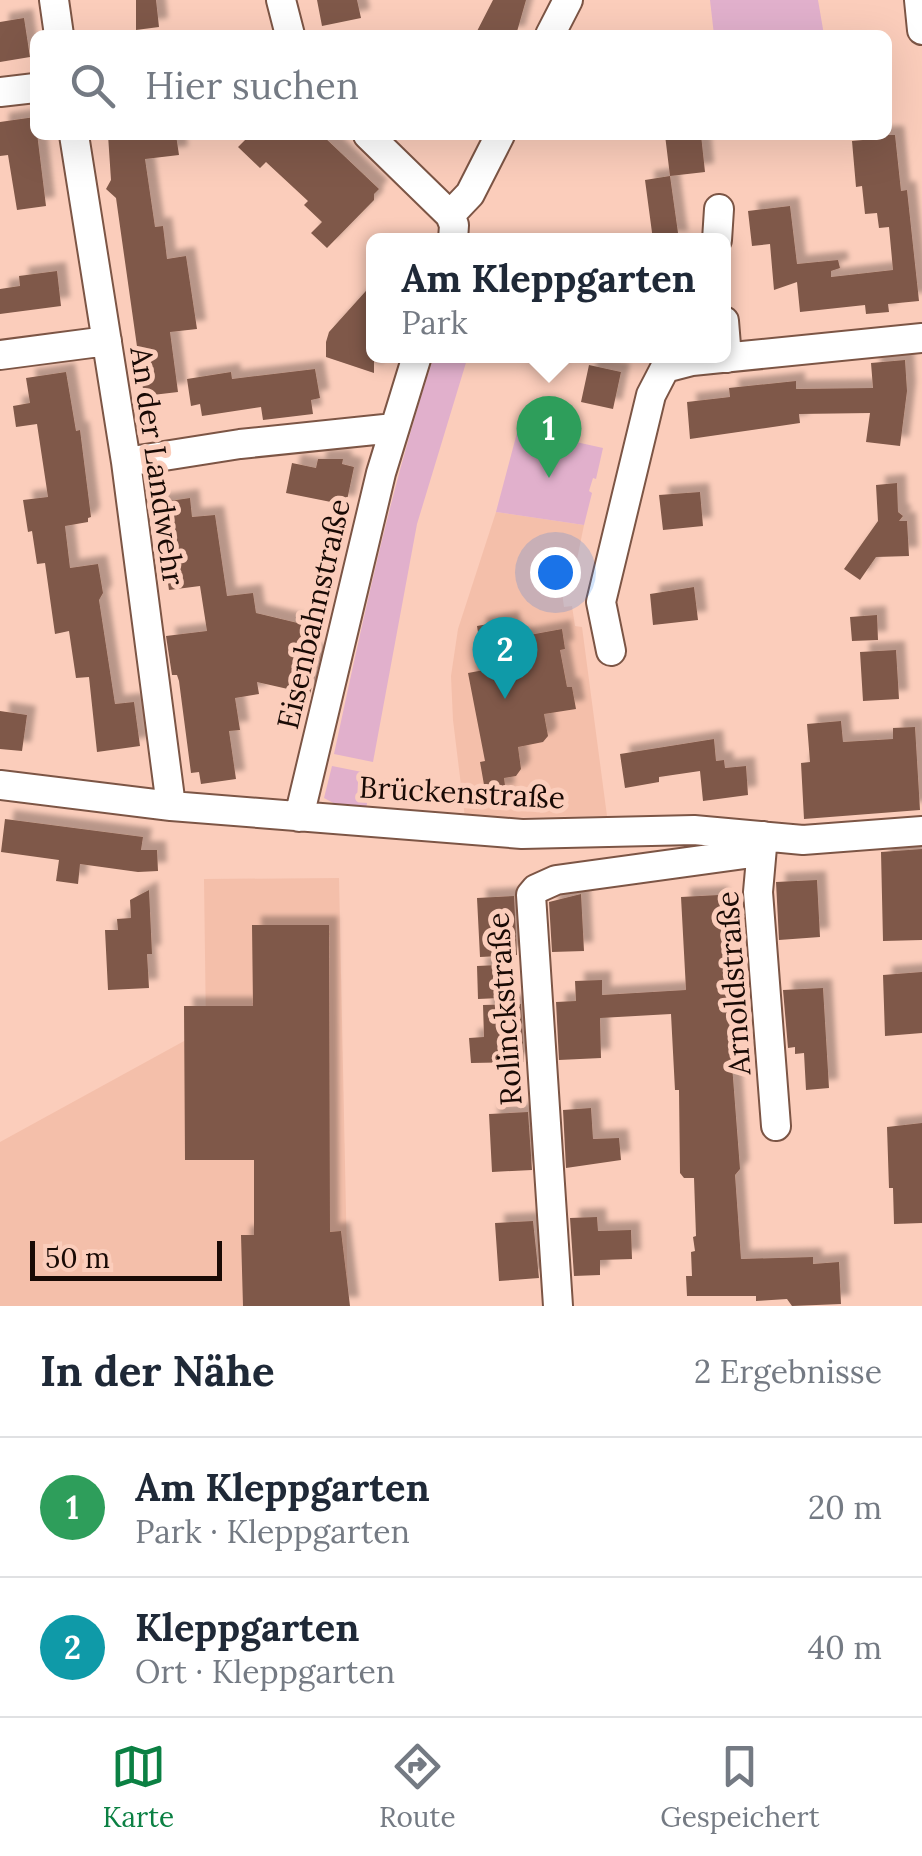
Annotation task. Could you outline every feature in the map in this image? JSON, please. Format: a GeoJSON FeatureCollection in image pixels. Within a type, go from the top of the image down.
{"type":"FeatureCollection","features":[{"type":"Feature","properties":{"kind":"street"},"geometry":{"type":"LineString","coordinates":[[54,0],[58,30]]}},
{"type":"Feature","properties":{"kind":"street"},"geometry":{"type":"LineString","coordinates":[[281,0],[289,30]]}},
{"type":"Feature","properties":{"kind":"street"},"geometry":{"type":"LineString","coordinates":[[553,30],[568,0]]}},
{"type":"Feature","properties":{"kind":"street"},"geometry":{"type":"LineString","coordinates":[[918,0],[922,30]]}},
{"type":"Feature","properties":{"kind":"street"},"geometry":{"type":"LineString","coordinates":[[0,92],[30,89]]}},
{"type":"Feature","properties":{"kind":"street","name":"An der Landwehr"},"geometry":{"type":"LineString","coordinates":[[75,140],[126,462],[170,806]]}},
{"type":"Feature","properties":{"kind":"street"},"geometry":{"type":"LineString","coordinates":[[372,140],[451,228],[497,140]]}},
{"type":"Feature","properties":{"kind":"street"},"geometry":{"type":"LineString","coordinates":[[717,233],[719,209]]}},
{"type":"Feature","properties":{"kind":"street"},"geometry":{"type":"LineString","coordinates":[[731,358],[922,338]]}},
{"type":"Feature","properties":{"kind":"street"},"geometry":{"type":"LineString","coordinates":[[0,355],[107,341]]}},
{"type":"Feature","properties":{"kind":"street","name":"Eisenbahnstraße"},"geometry":{"type":"LineString","coordinates":[[299,817],[381,472],[415,363]]}},
{"type":"Feature","properties":{"kind":"street"},"geometry":{"type":"LineString","coordinates":[[611,651],[601,602],[650,395],[665,368],[682,363]]}},
{"type":"Feature","properties":{"kind":"street"},"geometry":{"type":"LineString","coordinates":[[126,462],[240,444],[394,428]]}},
{"type":"Feature","properties":{"kind":"street","name":"Brückenstraße"},"geometry":{"type":"LineString","coordinates":[[0,785],[170,806],[522,834],[694,830],[803,840],[922,832]]}},
{"type":"Feature","properties":{"kind":"street","name":"Arnoldstraße"},"geometry":{"type":"LineString","coordinates":[[763,836],[758,892],[776,1126]]}},
{"type":"Feature","properties":{"kind":"street","name":"Rolinckstraße"},"geometry":{"type":"LineString","coordinates":[[558,1306],[530,895],[536,888],[556,880],[745,854],[763,836]]}},
{"type":"Feature","properties":{"kind":"shaded area"},"geometry":{"type":"Polygon","coordinates":[[[710,0],[818,0],[823,30],[713,30],[710,0]]]}},
{"type":"Feature","properties":{"kind":"shaded area"},"geometry":{"type":"Polygon","coordinates":[[[432,363],[466,363],[417,524],[373,762],[334,754],[391,504],[432,363]]]}},
{"type":"Feature","properties":{"kind":"shaded area"},"geometry":{"type":"Polygon","coordinates":[[[518,429],[603,448],[589,491],[592,493],[584,525],[496,512],[518,429]]]}},
{"type":"Feature","properties":{"kind":"shaded area"},"geometry":{"type":"Polygon","coordinates":[[[496,512],[584,525],[574,574],[560,578],[564,607],[572,606],[575,626],[582,627],[607,816],[465,818],[451,676],[458,629],[496,512]]]}},
{"type":"Feature","properties":{"kind":"shaded area"},"geometry":{"type":"Polygon","coordinates":[[[332,766],[372,774],[366,809],[337,805],[324,798],[332,766]]]}},
{"type":"Feature","properties":{"kind":"shaded area"},"geometry":{"type":"Polygon","coordinates":[[[339,878],[348,1306],[0,1306],[0,1142],[206,1029],[204,879],[339,878]]]}},
{"type":"Feature","properties":{"kind":"building"},"geometry":{"type":"Polygon","coordinates":[[[136,0],[156,0],[159,27],[136,30],[136,0]]]}},
{"type":"Feature","properties":{"kind":"building"},"geometry":{"type":"Polygon","coordinates":[[[317,0],[357,0],[361,18],[322,26],[317,0]]]}},
{"type":"Feature","properties":{"kind":"building"},"geometry":{"type":"Polygon","coordinates":[[[493,0],[526,0],[517,30],[478,30],[493,0]]]}},
{"type":"Feature","properties":{"kind":"building"},"geometry":{"type":"Polygon","coordinates":[[[24,18],[30,57],[0,62],[0,22],[24,18]]]}},
{"type":"Feature","properties":{"kind":"building"},"geometry":{"type":"Polygon","coordinates":[[[30,118],[30,140],[38,140],[46,206],[17,210],[8,155],[0,156],[0,122],[30,118]]]}},
{"type":"Feature","properties":{"kind":"building"},"geometry":{"type":"Polygon","coordinates":[[[895,135],[901,191],[907,190],[919,301],[888,304],[889,312],[866,314],[865,305],[800,312],[797,282],[774,290],[770,244],[752,246],[748,211],[790,206],[797,264],[838,260],[840,268],[831,271],[831,277],[893,270],[889,227],[879,228],[877,213],[865,214],[862,186],[856,187],[852,141],[892,140],[895,135]]]}},
{"type":"Feature","properties":{"kind":"building"},"geometry":{"type":"Polygon","coordinates":[[[108,140],[177,140],[179,155],[145,159],[155,227],[163,226],[167,259],[186,256],[197,329],[170,332],[178,392],[144,396],[116,198],[106,189],[111,180],[108,140]]]}},
{"type":"Feature","properties":{"kind":"building"},"geometry":{"type":"Polygon","coordinates":[[[245,140],[327,140],[379,189],[374,200],[327,248],[311,233],[322,222],[304,205],[308,201],[266,162],[260,168],[238,147],[245,140]]]}},
{"type":"Feature","properties":{"kind":"building"},"geometry":{"type":"Polygon","coordinates":[[[666,140],[702,140],[705,172],[670,176],[666,140]]]}},
{"type":"Feature","properties":{"kind":"building"},"geometry":{"type":"Polygon","coordinates":[[[670,176],[678,233],[652,233],[645,180],[670,176]]]}},
{"type":"Feature","properties":{"kind":"building"},"geometry":{"type":"Polygon","coordinates":[[[57,271],[61,306],[0,314],[0,289],[20,286],[19,276],[57,271]]]}},
{"type":"Feature","properties":{"kind":"building"},"geometry":{"type":"Polygon","coordinates":[[[366,291],[366,363],[374,363],[374,373],[326,357],[329,332],[366,291]]]}},
{"type":"Feature","properties":{"kind":"building"},"geometry":{"type":"Polygon","coordinates":[[[905,360],[907,391],[900,446],[866,442],[870,413],[799,414],[800,423],[690,439],[687,402],[730,397],[729,388],[796,381],[796,389],[873,388],[871,363],[905,360]]]}},
{"type":"Feature","properties":{"kind":"building"},"geometry":{"type":"Polygon","coordinates":[[[589,365],[621,372],[613,409],[581,402],[589,365]]]}},
{"type":"Feature","properties":{"kind":"building"},"geometry":{"type":"Polygon","coordinates":[[[315,369],[320,398],[311,400],[313,414],[263,420],[261,407],[202,416],[200,404],[191,406],[187,379],[231,372],[232,379],[315,369]]]}},
{"type":"Feature","properties":{"kind":"building"},"geometry":{"type":"Polygon","coordinates":[[[66,372],[76,431],[80,430],[91,517],[88,522],[65,526],[70,568],[98,564],[103,593],[99,600],[115,704],[134,702],[140,746],[97,752],[89,677],[76,678],[69,631],[55,634],[45,563],[37,564],[32,531],[28,532],[23,500],[48,497],[37,424],[16,427],[13,406],[30,403],[26,378],[66,372]]]}},
{"type":"Feature","properties":{"kind":"building"},"geometry":{"type":"Polygon","coordinates":[[[318,459],[343,459],[342,464],[354,467],[346,505],[286,493],[292,463],[316,468],[318,459]]]}},
{"type":"Feature","properties":{"kind":"building"},"geometry":{"type":"Polygon","coordinates":[[[897,483],[898,512],[903,516],[899,521],[907,521],[909,556],[876,557],[860,580],[844,569],[878,521],[876,485],[897,483]]]}},
{"type":"Feature","properties":{"kind":"building"},"geometry":{"type":"Polygon","coordinates":[[[700,492],[703,526],[663,530],[659,495],[700,492]]]}},
{"type":"Feature","properties":{"kind":"building"},"geometry":{"type":"Polygon","coordinates":[[[190,498],[192,517],[215,515],[227,596],[253,593],[256,613],[306,625],[300,651],[320,655],[310,694],[257,682],[259,694],[235,698],[240,730],[229,731],[236,779],[201,784],[199,772],[191,773],[179,681],[177,675],[172,675],[166,636],[207,631],[200,586],[169,590],[156,503],[190,498]]]}},
{"type":"Feature","properties":{"kind":"building"},"geometry":{"type":"Polygon","coordinates":[[[694,587],[698,620],[653,625],[650,594],[694,587]]]}},
{"type":"Feature","properties":{"kind":"building"},"geometry":{"type":"Polygon","coordinates":[[[877,615],[878,640],[852,641],[850,617],[877,615]]]}},
{"type":"Feature","properties":{"kind":"building"},"geometry":{"type":"Polygon","coordinates":[[[510,620],[513,638],[562,629],[565,649],[560,650],[576,709],[544,714],[548,736],[543,742],[518,747],[521,769],[516,776],[504,778],[506,793],[486,796],[480,762],[485,761],[468,673],[484,670],[477,626],[510,620]]]}},
{"type":"Feature","properties":{"kind":"building"},"geometry":{"type":"Polygon","coordinates":[[[896,650],[899,699],[863,701],[860,652],[896,650]]]}},
{"type":"Feature","properties":{"kind":"building"},"geometry":{"type":"Polygon","coordinates":[[[0,711],[27,715],[22,751],[0,749],[0,711]]]}},
{"type":"Feature","properties":{"kind":"building"},"geometry":{"type":"Polygon","coordinates":[[[841,721],[843,742],[893,739],[893,728],[915,727],[920,810],[804,819],[801,763],[810,762],[807,724],[841,721]]]}},
{"type":"Feature","properties":{"kind":"building"},"geometry":{"type":"Polygon","coordinates":[[[714,739],[716,761],[724,760],[725,768],[746,766],[748,795],[703,801],[700,771],[659,777],[659,782],[625,788],[620,754],[714,739]]]}},
{"type":"Feature","properties":{"kind":"building"},"geometry":{"type":"Polygon","coordinates":[[[5,819],[143,837],[141,850],[157,850],[158,871],[80,864],[78,884],[56,881],[59,860],[1,852],[5,819]]]}},
{"type":"Feature","properties":{"kind":"building"},"geometry":{"type":"Polygon","coordinates":[[[922,849],[922,940],[883,941],[881,852],[922,849]]]}},
{"type":"Feature","properties":{"kind":"building"},"geometry":{"type":"Polygon","coordinates":[[[817,880],[820,937],[779,940],[776,882],[817,880]]]}},
{"type":"Feature","properties":{"kind":"building"},"geometry":{"type":"Polygon","coordinates":[[[149,890],[149,988],[108,990],[105,930],[118,930],[117,919],[131,918],[130,900],[149,890]]]}},
{"type":"Feature","properties":{"kind":"building"},"geometry":{"type":"Polygon","coordinates":[[[581,894],[584,951],[552,952],[549,902],[581,894]]]}},
{"type":"Feature","properties":{"kind":"building"},"geometry":{"type":"Polygon","coordinates":[[[719,895],[740,1169],[735,1175],[741,1259],[813,1257],[813,1264],[839,1262],[841,1304],[792,1306],[787,1299],[756,1301],[756,1296],[687,1296],[686,1276],[692,1276],[691,1252],[695,1251],[696,1236],[694,1178],[684,1178],[680,1173],[679,1090],[675,1090],[671,1014],[600,1018],[601,1058],[559,1060],[556,1002],[576,1001],[575,981],[602,980],[602,995],[686,990],[681,897],[719,895]]]}},
{"type":"Feature","properties":{"kind":"building"},"geometry":{"type":"Polygon","coordinates":[[[514,896],[517,955],[480,957],[477,898],[514,896]]]}},
{"type":"Feature","properties":{"kind":"building"},"geometry":{"type":"Polygon","coordinates":[[[252,925],[329,925],[330,1232],[341,1231],[350,1306],[243,1306],[241,1235],[254,1235],[254,1160],[185,1160],[184,1006],[253,1006],[252,925]]]}},
{"type":"Feature","properties":{"kind":"building"},"geometry":{"type":"Polygon","coordinates":[[[498,965],[500,998],[478,999],[477,966],[498,965]]]}},
{"type":"Feature","properties":{"kind":"building"},"geometry":{"type":"Polygon","coordinates":[[[922,972],[922,1033],[885,1036],[883,975],[922,972]]]}},
{"type":"Feature","properties":{"kind":"building"},"geometry":{"type":"Polygon","coordinates":[[[823,988],[829,1088],[806,1090],[804,1053],[795,1054],[795,1047],[788,1048],[783,990],[823,988]]]}},
{"type":"Feature","properties":{"kind":"building"},"geometry":{"type":"Polygon","coordinates":[[[521,1004],[524,1062],[471,1063],[469,1038],[484,1037],[483,1005],[521,1004]]]}},
{"type":"Feature","properties":{"kind":"building"},"geometry":{"type":"Polygon","coordinates":[[[591,1108],[593,1139],[619,1138],[621,1160],[566,1168],[563,1110],[591,1108]]]}},
{"type":"Feature","properties":{"kind":"building"},"geometry":{"type":"Polygon","coordinates":[[[528,1112],[532,1170],[492,1172],[489,1114],[528,1112]]]}},
{"type":"Feature","properties":{"kind":"building"},"geometry":{"type":"Polygon","coordinates":[[[922,1123],[922,1223],[894,1224],[887,1127],[922,1123]]]}},
{"type":"Feature","properties":{"kind":"building"},"geometry":{"type":"Polygon","coordinates":[[[597,1217],[598,1231],[631,1230],[632,1259],[600,1260],[600,1275],[574,1276],[570,1218],[597,1217]]]}},
{"type":"Feature","properties":{"kind":"building"},"geometry":{"type":"Polygon","coordinates":[[[533,1221],[539,1278],[499,1281],[495,1223],[533,1221]]]}},
{"type":"Feature","properties":{"kind":"place","name":"Am Kleppgarten"},"geometry":{"type":"Point","coordinates":[549,478]}},
{"type":"Feature","properties":{"kind":"place","name":"Kleppgarten"},"geometry":{"type":"Point","coordinates":[505,699]}}]}
